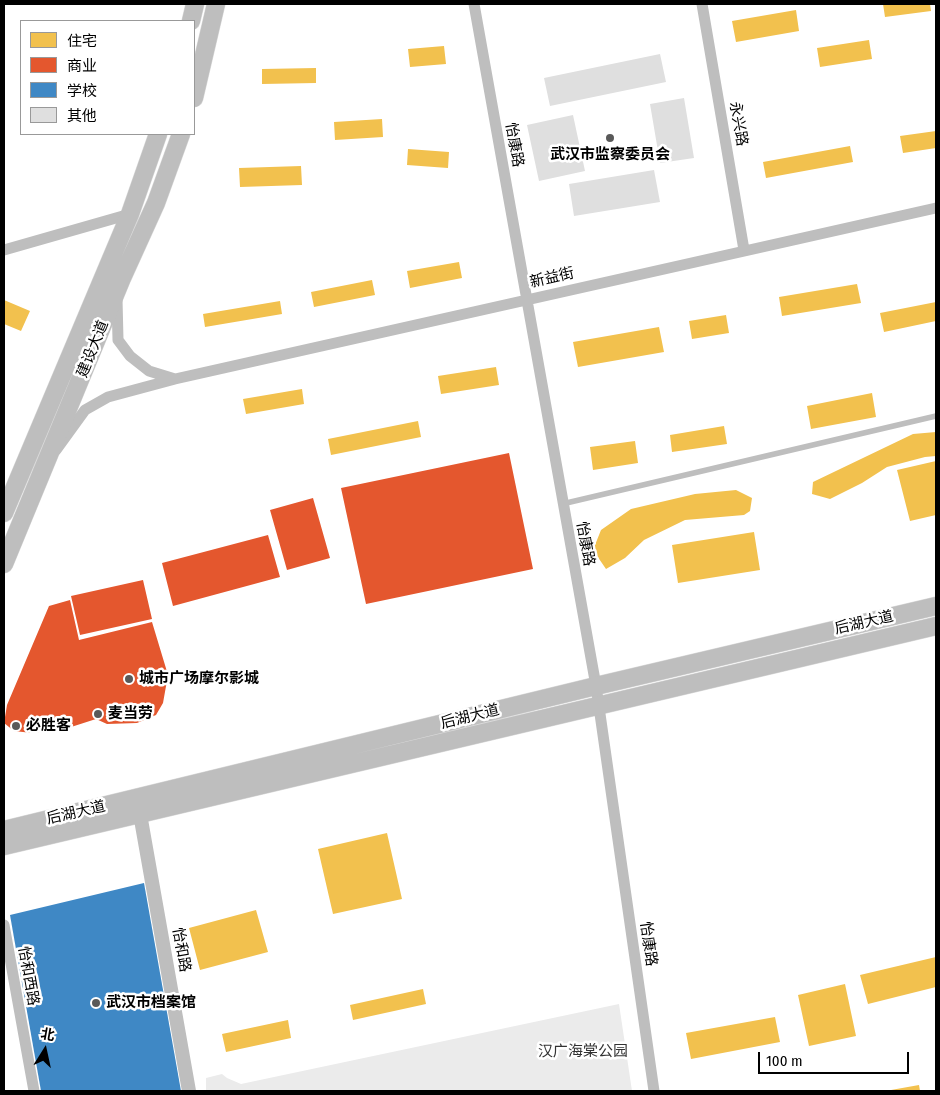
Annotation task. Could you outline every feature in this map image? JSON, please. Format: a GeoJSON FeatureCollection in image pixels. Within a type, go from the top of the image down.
{"type":"FeatureCollection","features":[{"type":"Feature","properties":{"kind":"main road"},"geometry":{"type":"LineString","coordinates":[[191,20],[194,4]]}},
{"type":"Feature","properties":{"kind":"main road"},"geometry":{"type":"LineString","coordinates":[[195,94],[216,4]]}},
{"type":"Feature","properties":{"kind":"main road","name":"建设大道"},"geometry":{"type":"LineString","coordinates":[[4,513],[130,214],[158,135]]}},
{"type":"Feature","properties":{"kind":"main road","name":"建设大道"},"geometry":{"type":"LineString","coordinates":[[4,564],[122,278],[156,203],[181,135]]}},
{"type":"Feature","properties":{"kind":"main road","name":"后湖大道"},"geometry":{"type":"LineString","coordinates":[[4,830],[596,686],[936,606]]}},
{"type":"Feature","properties":{"kind":"main road","name":"后湖大道"},"geometry":{"type":"LineString","coordinates":[[4,846],[936,626]]}},
{"type":"Feature","properties":{"kind":"street","name":"怡康路"},"geometry":{"type":"LineString","coordinates":[[474,4],[596,686],[654,1091]]}},
{"type":"Feature","properties":{"kind":"street","name":"永兴路"},"geometry":{"type":"LineString","coordinates":[[702,4],[744,250]]}},
{"type":"Feature","properties":{"kind":"street","name":"新益街"},"geometry":{"type":"LineString","coordinates":[[44,468],[85,410],[108,396],[175,378],[936,208]]}},
{"type":"Feature","properties":{"kind":"street"},"geometry":{"type":"LineString","coordinates":[[4,250],[130,214]]}},
{"type":"Feature","properties":{"kind":"street"},"geometry":{"type":"LineString","coordinates":[[122,278],[116,305],[118,340],[130,356],[149,372],[175,378]]}},
{"type":"Feature","properties":{"kind":"street","name":"怡和路"},"geometry":{"type":"LineString","coordinates":[[140,814],[190,1091]]}},
{"type":"Feature","properties":{"kind":"street","name":"怡和西路"},"geometry":{"type":"LineString","coordinates":[[4,924],[34,1091]]}},
{"type":"Feature","properties":{"kind":"lane"},"geometry":{"type":"LineString","coordinates":[[562,504],[936,416]]}},
{"type":"Feature","properties":{"kind":"green space","name":"汉广海棠公园"},"geometry":{"type":"Polygon","coordinates":[[[619,1004],[632,1091],[206,1091],[206,1078],[222,1074],[241,1084],[619,1004]]]}},
{"type":"Feature","properties":{"kind":"building: 住宅"},"geometry":{"type":"Polygon","coordinates":[[[883,4],[930,4],[931,11],[885,17],[883,4]]]}},
{"type":"Feature","properties":{"kind":"building: 住宅"},"geometry":{"type":"Polygon","coordinates":[[[796,10],[799,31],[736,42],[732,21],[796,10]]]}},
{"type":"Feature","properties":{"kind":"building: 住宅"},"geometry":{"type":"Polygon","coordinates":[[[869,40],[872,59],[820,67],[817,48],[869,40]]]}},
{"type":"Feature","properties":{"kind":"building: 住宅"},"geometry":{"type":"Polygon","coordinates":[[[444,46],[446,64],[410,67],[408,49],[444,46]]]}},
{"type":"Feature","properties":{"kind":"building: 住宅"},"geometry":{"type":"Polygon","coordinates":[[[316,68],[316,83],[262,84],[262,69],[316,68]]]}},
{"type":"Feature","properties":{"kind":"building: 住宅"},"geometry":{"type":"Polygon","coordinates":[[[382,119],[383,137],[335,140],[334,122],[382,119]]]}},
{"type":"Feature","properties":{"kind":"building: 住宅"},"geometry":{"type":"Polygon","coordinates":[[[936,131],[936,148],[903,153],[900,136],[936,131]]]}},
{"type":"Feature","properties":{"kind":"building: 住宅"},"geometry":{"type":"Polygon","coordinates":[[[850,146],[853,162],[766,178],[763,162],[850,146]]]}},
{"type":"Feature","properties":{"kind":"building: 住宅"},"geometry":{"type":"Polygon","coordinates":[[[408,149],[449,152],[448,168],[407,165],[408,149]]]}},
{"type":"Feature","properties":{"kind":"building: 住宅"},"geometry":{"type":"Polygon","coordinates":[[[301,166],[302,185],[240,187],[239,168],[301,166]]]}},
{"type":"Feature","properties":{"kind":"building: 住宅"},"geometry":{"type":"Polygon","coordinates":[[[459,262],[462,278],[410,288],[407,271],[459,262]]]}},
{"type":"Feature","properties":{"kind":"building: 住宅"},"geometry":{"type":"Polygon","coordinates":[[[372,280],[375,295],[314,307],[311,292],[372,280]]]}},
{"type":"Feature","properties":{"kind":"building: 住宅"},"geometry":{"type":"Polygon","coordinates":[[[857,284],[861,303],[782,316],[779,297],[857,284]]]}},
{"type":"Feature","properties":{"kind":"building: 住宅"},"geometry":{"type":"Polygon","coordinates":[[[4,300],[30,311],[21,331],[4,324],[4,300]]]}},
{"type":"Feature","properties":{"kind":"building: 住宅"},"geometry":{"type":"Polygon","coordinates":[[[280,301],[282,314],[205,327],[203,314],[280,301]]]}},
{"type":"Feature","properties":{"kind":"building: 住宅"},"geometry":{"type":"Polygon","coordinates":[[[936,302],[936,321],[884,332],[880,313],[936,302]]]}},
{"type":"Feature","properties":{"kind":"building: 住宅"},"geometry":{"type":"Polygon","coordinates":[[[726,315],[729,333],[692,339],[689,321],[726,315]]]}},
{"type":"Feature","properties":{"kind":"building: 住宅"},"geometry":{"type":"Polygon","coordinates":[[[659,327],[664,352],[578,367],[573,342],[659,327]]]}},
{"type":"Feature","properties":{"kind":"building: 住宅"},"geometry":{"type":"Polygon","coordinates":[[[496,367],[499,385],[441,394],[438,376],[496,367]]]}},
{"type":"Feature","properties":{"kind":"building: 住宅"},"geometry":{"type":"Polygon","coordinates":[[[302,389],[304,404],[246,414],[243,399],[302,389]]]}},
{"type":"Feature","properties":{"kind":"building: 住宅"},"geometry":{"type":"Polygon","coordinates":[[[872,393],[876,417],[811,429],[807,406],[872,393]]]}},
{"type":"Feature","properties":{"kind":"building: 住宅"},"geometry":{"type":"Polygon","coordinates":[[[418,421],[421,437],[331,455],[328,439],[418,421]]]}},
{"type":"Feature","properties":{"kind":"building: 住宅"},"geometry":{"type":"Polygon","coordinates":[[[724,426],[727,444],[672,452],[670,435],[724,426]]]}},
{"type":"Feature","properties":{"kind":"building: 住宅"},"geometry":{"type":"Polygon","coordinates":[[[936,432],[936,456],[887,467],[862,483],[830,499],[812,494],[813,482],[913,434],[936,432]]]}},
{"type":"Feature","properties":{"kind":"building: 住宅"},"geometry":{"type":"Polygon","coordinates":[[[635,441],[638,463],[593,470],[590,447],[635,441]]]}},
{"type":"Feature","properties":{"kind":"building: 住宅"},"geometry":{"type":"Polygon","coordinates":[[[936,461],[936,515],[910,521],[897,470],[936,461]]]}},
{"type":"Feature","properties":{"kind":"building: 住宅"},"geometry":{"type":"Polygon","coordinates":[[[736,490],[752,498],[750,511],[744,515],[685,520],[644,540],[625,558],[606,569],[593,550],[601,530],[631,509],[695,494],[736,490]]]}},
{"type":"Feature","properties":{"kind":"building: 住宅"},"geometry":{"type":"Polygon","coordinates":[[[754,532],[760,570],[678,583],[672,545],[754,532]]]}},
{"type":"Feature","properties":{"kind":"building: 住宅"},"geometry":{"type":"Polygon","coordinates":[[[387,833],[402,899],[333,914],[318,849],[387,833]]]}},
{"type":"Feature","properties":{"kind":"building: 住宅"},"geometry":{"type":"Polygon","coordinates":[[[256,910],[268,952],[200,970],[189,928],[256,910]]]}},
{"type":"Feature","properties":{"kind":"building: 住宅"},"geometry":{"type":"Polygon","coordinates":[[[936,957],[936,987],[868,1004],[860,975],[936,957]]]}},
{"type":"Feature","properties":{"kind":"building: 住宅"},"geometry":{"type":"Polygon","coordinates":[[[845,984],[856,1036],[809,1046],[798,995],[845,984]]]}},
{"type":"Feature","properties":{"kind":"building: 住宅"},"geometry":{"type":"Polygon","coordinates":[[[423,989],[426,1004],[353,1020],[350,1005],[423,989]]]}},
{"type":"Feature","properties":{"kind":"building: 住宅"},"geometry":{"type":"Polygon","coordinates":[[[775,1017],[780,1042],[691,1059],[686,1033],[775,1017]]]}},
{"type":"Feature","properties":{"kind":"building: 住宅"},"geometry":{"type":"Polygon","coordinates":[[[288,1020],[291,1038],[226,1052],[222,1034],[288,1020]]]}},
{"type":"Feature","properties":{"kind":"building: 住宅"},"geometry":{"type":"Polygon","coordinates":[[[919,1085],[920,1091],[891,1091],[891,1090],[919,1085]]]}},
{"type":"Feature","properties":{"kind":"building: 商业"},"geometry":{"type":"Polygon","coordinates":[[[509,453],[533,569],[366,604],[341,488],[509,453]]]}},
{"type":"Feature","properties":{"kind":"building: 商业"},"geometry":{"type":"Polygon","coordinates":[[[313,498],[330,558],[287,570],[270,510],[313,498]]]}},
{"type":"Feature","properties":{"kind":"building: 商业"},"geometry":{"type":"Polygon","coordinates":[[[268,535],[280,577],[173,606],[162,563],[268,535]]]}},
{"type":"Feature","properties":{"kind":"building: 商业"},"geometry":{"type":"Polygon","coordinates":[[[143,580],[152,619],[80,635],[71,596],[143,580]]]}},
{"type":"Feature","properties":{"kind":"building: 商业"},"geometry":{"type":"Polygon","coordinates":[[[70,600],[79,640],[152,622],[168,675],[163,703],[156,715],[137,723],[107,724],[96,719],[68,728],[32,733],[14,731],[4,723],[7,705],[49,606],[70,600]]]}},
{"type":"Feature","properties":{"kind":"building: 学校","name":"武汉市档案馆"},"geometry":{"type":"Polygon","coordinates":[[[144,883],[181,1091],[41,1091],[10,915],[144,883]]]}},
{"type":"Feature","properties":{"kind":"building: 其他"},"geometry":{"type":"Polygon","coordinates":[[[660,54],[666,82],[550,106],[544,78],[660,54]]]}},
{"type":"Feature","properties":{"kind":"building: 其他"},"geometry":{"type":"Polygon","coordinates":[[[684,98],[694,158],[660,163],[650,104],[684,98]]]}},
{"type":"Feature","properties":{"kind":"building: 其他"},"geometry":{"type":"Polygon","coordinates":[[[573,115],[585,171],[539,181],[527,125],[573,115]]]}},
{"type":"Feature","properties":{"kind":"building: 其他"},"geometry":{"type":"Polygon","coordinates":[[[654,170],[660,202],[574,216],[569,184],[654,170]]]}},
{"type":"Feature","properties":{"kind":"place","name":"武汉市监察委员会"},"geometry":{"type":"Point","coordinates":[610,138]}},
{"type":"Feature","properties":{"kind":"place","name":"城市广场摩尔影城"},"geometry":{"type":"Point","coordinates":[129,679]}},
{"type":"Feature","properties":{"kind":"place","name":"麦当劳"},"geometry":{"type":"Point","coordinates":[98,714]}},
{"type":"Feature","properties":{"kind":"place","name":"必胜客"},"geometry":{"type":"Point","coordinates":[16,726]}},
{"type":"Feature","properties":{"kind":"place","name":"武汉市档案馆"},"geometry":{"type":"Point","coordinates":[96,1003]}}]}
